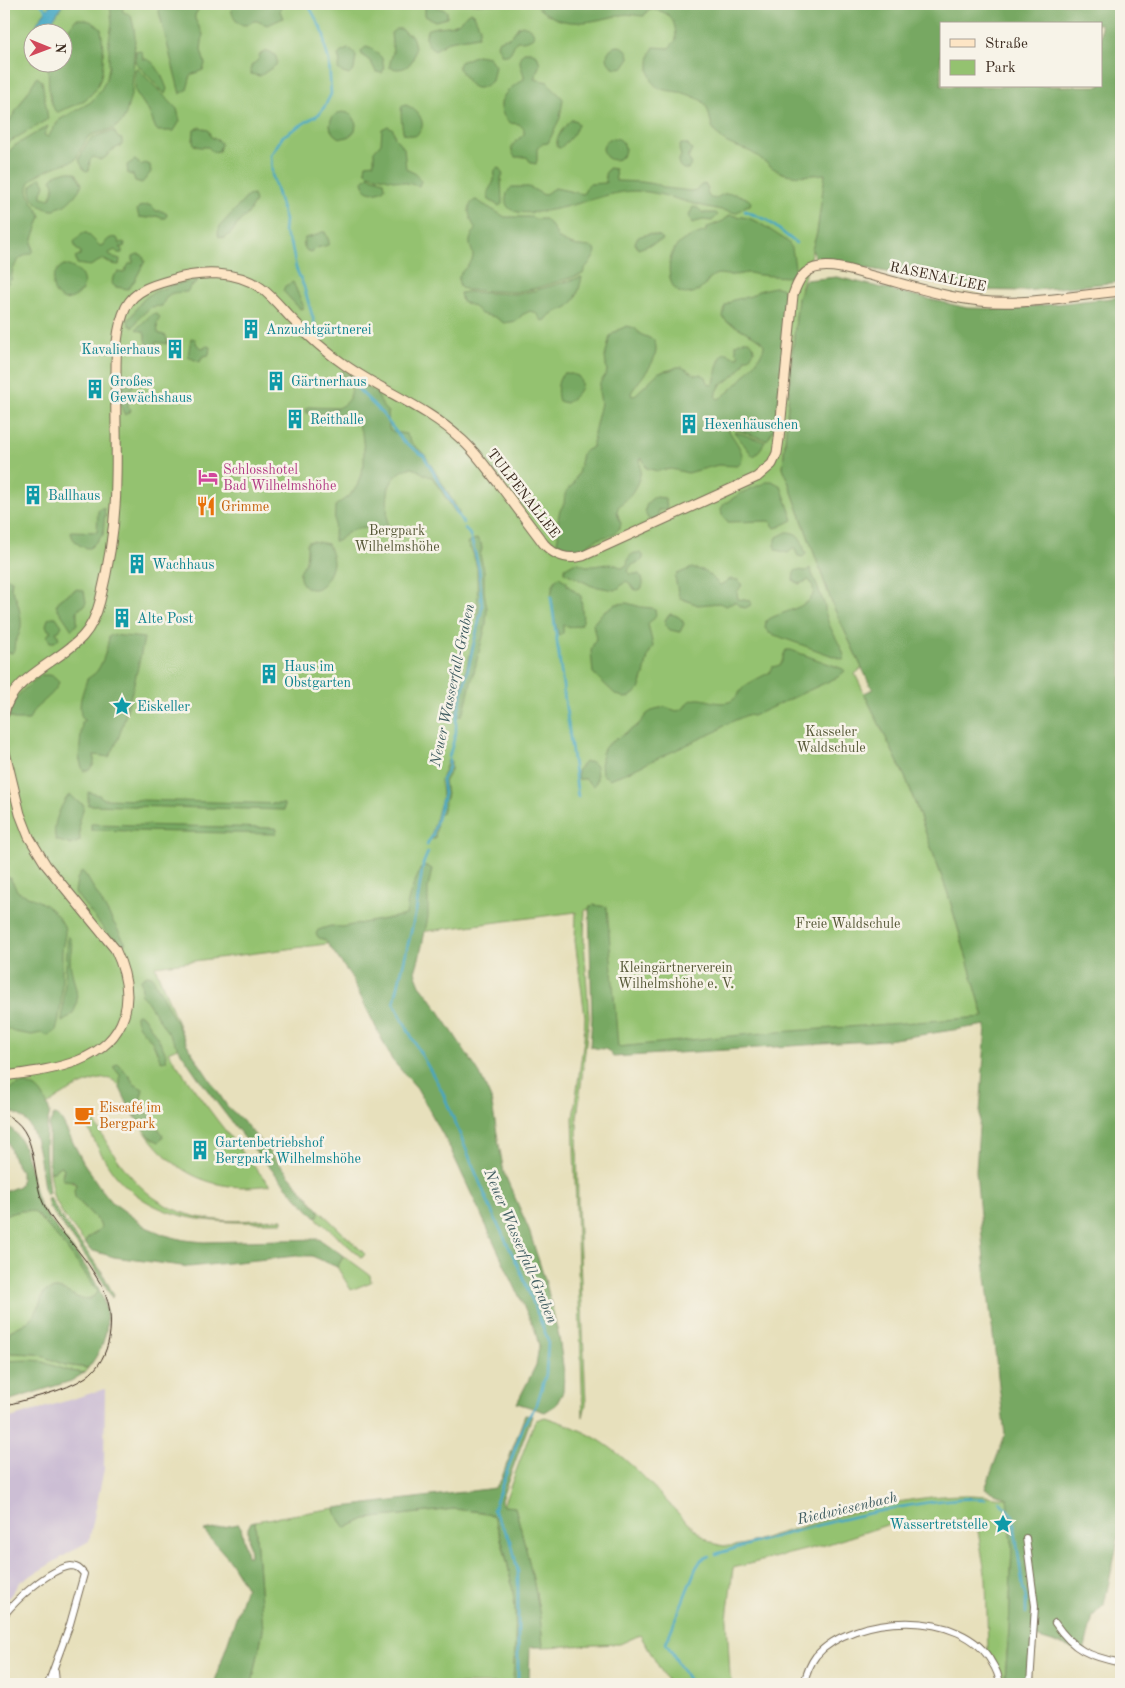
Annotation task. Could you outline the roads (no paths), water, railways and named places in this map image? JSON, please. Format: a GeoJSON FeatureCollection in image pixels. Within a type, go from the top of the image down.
{"type":"FeatureCollection","features":[{"type":"Feature","properties":{"kind":"main road","name":"TULPENALLEE"},"geometry":{"type":"LineString","coordinates":[[4,714],[8,700],[14,692],[81,638],[92,624],[99,605],[114,527],[117,334],[120,322],[132,297],[138,292],[176,278],[194,274],[230,276],[254,284],[267,293],[313,340],[335,358],[362,376],[419,408],[457,435],[481,461],[548,548],[562,556],[575,558],[758,477],[772,464],[779,439],[791,308],[797,283],[805,272],[815,268],[828,266],[840,268]]}},
{"type":"Feature","properties":{"kind":"main road","name":"RASENALLEE"},"geometry":{"type":"LineString","coordinates":[[840,268],[980,301],[1008,302],[1121,290]]}},
{"type":"Feature","properties":{"kind":"main road"},"geometry":{"type":"LineString","coordinates":[[4,748],[20,814],[29,837],[46,865],[115,949],[125,976],[127,1000],[126,1010],[118,1030],[98,1051],[61,1066],[4,1076]]}},
{"type":"Feature","properties":{"kind":"street"},"geometry":{"type":"LineString","coordinates":[[1026,1538],[1035,1606],[1030,1684]]}},
{"type":"Feature","properties":{"kind":"street"},"geometry":{"type":"LineString","coordinates":[[4,1616],[24,1594],[59,1570],[72,1566],[79,1568],[84,1574],[55,1669],[48,1684]]}},
{"type":"Feature","properties":{"kind":"street"},"geometry":{"type":"LineString","coordinates":[[804,1684],[815,1657],[837,1640],[862,1629],[881,1624],[906,1623],[930,1625],[974,1640],[991,1660],[1000,1684]]}},
{"type":"Feature","properties":{"kind":"street"},"geometry":{"type":"LineString","coordinates":[[1054,1623],[1084,1653],[1095,1658],[1121,1663]]}},
{"type":"Feature","properties":{"kind":"street"},"geometry":{"type":"LineString","coordinates":[[55,1669],[56,1684]]}},
{"type":"Feature","properties":{"kind":"water"},"geometry":{"type":"Polygon","coordinates":[[[51,4],[63,4],[51,22],[38,22],[51,4]]]}},
{"type":"Feature","properties":{"kind":"waterway"},"geometry":{"type":"LineString","coordinates":[[41,4],[48,12]]}},
{"type":"Feature","properties":{"kind":"waterway"},"geometry":{"type":"LineString","coordinates":[[308,4],[324,34],[329,61],[331,94],[319,114],[283,136],[271,155],[272,174],[285,220],[284,232],[292,247],[296,268],[304,287],[317,332]]}},
{"type":"Feature","properties":{"kind":"waterway"},"geometry":{"type":"LineString","coordinates":[[745,211],[767,220],[796,243]]}},
{"type":"Feature","properties":{"kind":"waterway","name":"Neuer Wasserfall-Graben"},"geometry":{"type":"LineString","coordinates":[[347,378],[380,411],[403,441],[424,456],[463,523]]}},
{"type":"Feature","properties":{"kind":"waterway","name":"Neuer Wasserfall-Graben"},"geometry":{"type":"LineString","coordinates":[[427,845],[432,837],[444,794],[442,780],[449,767],[449,757],[456,732],[456,720],[482,608],[479,568],[470,535],[465,528]]}},
{"type":"Feature","properties":{"kind":"waterway"},"geometry":{"type":"LineString","coordinates":[[551,597],[578,797]]}},
{"type":"Feature","properties":{"kind":"waterway","name":"Neuer Wasserfall-Graben"},"geometry":{"type":"LineString","coordinates":[[428,852],[423,864],[416,911],[394,1003],[442,1091],[492,1212],[520,1270],[548,1340],[546,1374],[537,1404],[524,1424],[493,1510],[511,1541],[518,1572],[518,1684]]}},
{"type":"Feature","properties":{"kind":"waterway","name":"Riedwiesenbach"},"geometry":{"type":"LineString","coordinates":[[716,1554],[808,1528],[878,1511],[943,1500],[985,1499]]}},
{"type":"Feature","properties":{"kind":"waterway","name":"Riedwiesenbach"},"geometry":{"type":"LineString","coordinates":[[999,1501],[1013,1516],[1026,1598],[1026,1613]]}},
{"type":"Feature","properties":{"kind":"waterway","name":"Riedwiesenbach"},"geometry":{"type":"LineString","coordinates":[[691,1684],[666,1643],[696,1568],[701,1560],[709,1556]]}},
{"type":"Feature","properties":{"kind":"tram line"},"geometry":{"type":"LineString","coordinates":[[4,1114],[16,1121],[24,1131],[33,1155],[37,1182],[45,1207],[88,1264],[104,1290],[110,1313],[109,1337],[106,1349],[95,1369],[86,1377],[57,1391],[4,1406]]}},
{"type":"Feature","properties":{"kind":"place","name":"Anzuchtgärtnerei"},"geometry":{"type":"Point","coordinates":[251,329]}},
{"type":"Feature","properties":{"kind":"place","name":"Kavalierhaus"},"geometry":{"type":"Point","coordinates":[175,349]}},
{"type":"Feature","properties":{"kind":"place","name":"Gärtnerhaus"},"geometry":{"type":"Point","coordinates":[276,381]}},
{"type":"Feature","properties":{"kind":"place","name":"Großes Gewächshaus"},"geometry":{"type":"Point","coordinates":[95,389]}},
{"type":"Feature","properties":{"kind":"place","name":"Reithalle"},"geometry":{"type":"Point","coordinates":[295,419]}},
{"type":"Feature","properties":{"kind":"place","name":"Hexenhäuschen"},"geometry":{"type":"Point","coordinates":[689,424]}},
{"type":"Feature","properties":{"kind":"place","name":"Schlosshotel Bad Wilhelmshöhe"},"geometry":{"type":"Point","coordinates":[208,477]}},
{"type":"Feature","properties":{"kind":"place","name":"Ballhaus"},"geometry":{"type":"Point","coordinates":[33,495]}},
{"type":"Feature","properties":{"kind":"place","name":"Grimme"},"geometry":{"type":"Point","coordinates":[206,506]}},
{"type":"Feature","properties":{"kind":"place","name":"Wachhaus"},"geometry":{"type":"Point","coordinates":[137,564]}},
{"type":"Feature","properties":{"kind":"place","name":"Alte Post"},"geometry":{"type":"Point","coordinates":[122,618]}},
{"type":"Feature","properties":{"kind":"place","name":"Haus im Obstgarten"},"geometry":{"type":"Point","coordinates":[269,674]}},
{"type":"Feature","properties":{"kind":"place","name":"Eiskeller"},"geometry":{"type":"Point","coordinates":[122,706]}},
{"type":"Feature","properties":{"kind":"place","name":"Eiscafé im Bergpark"},"geometry":{"type":"Point","coordinates":[84,1115]}},
{"type":"Feature","properties":{"kind":"place","name":"Gartenbetriebshof Bergpark Wilhelmshöhe"},"geometry":{"type":"Point","coordinates":[200,1150]}},
{"type":"Feature","properties":{"kind":"place","name":"Wassertretstelle"},"geometry":{"type":"Point","coordinates":[1003,1524]}},
{"type":"Feature","properties":{"kind":"park label","name":"Bergpark Wilhelmshöhe"},"geometry":{"type":"Point","coordinates":[397,538]}},
{"type":"Feature","properties":{"kind":"park label","name":"Kasseler Waldschule"},"geometry":{"type":"Point","coordinates":[831,740]}},
{"type":"Feature","properties":{"kind":"park label","name":"Freie Waldschule"},"geometry":{"type":"Point","coordinates":[848,923]}},
{"type":"Feature","properties":{"kind":"park label","name":"Kleingärtnerverein Wilhelmshöhe e. V."},"geometry":{"type":"Point","coordinates":[676,976]}}]}
